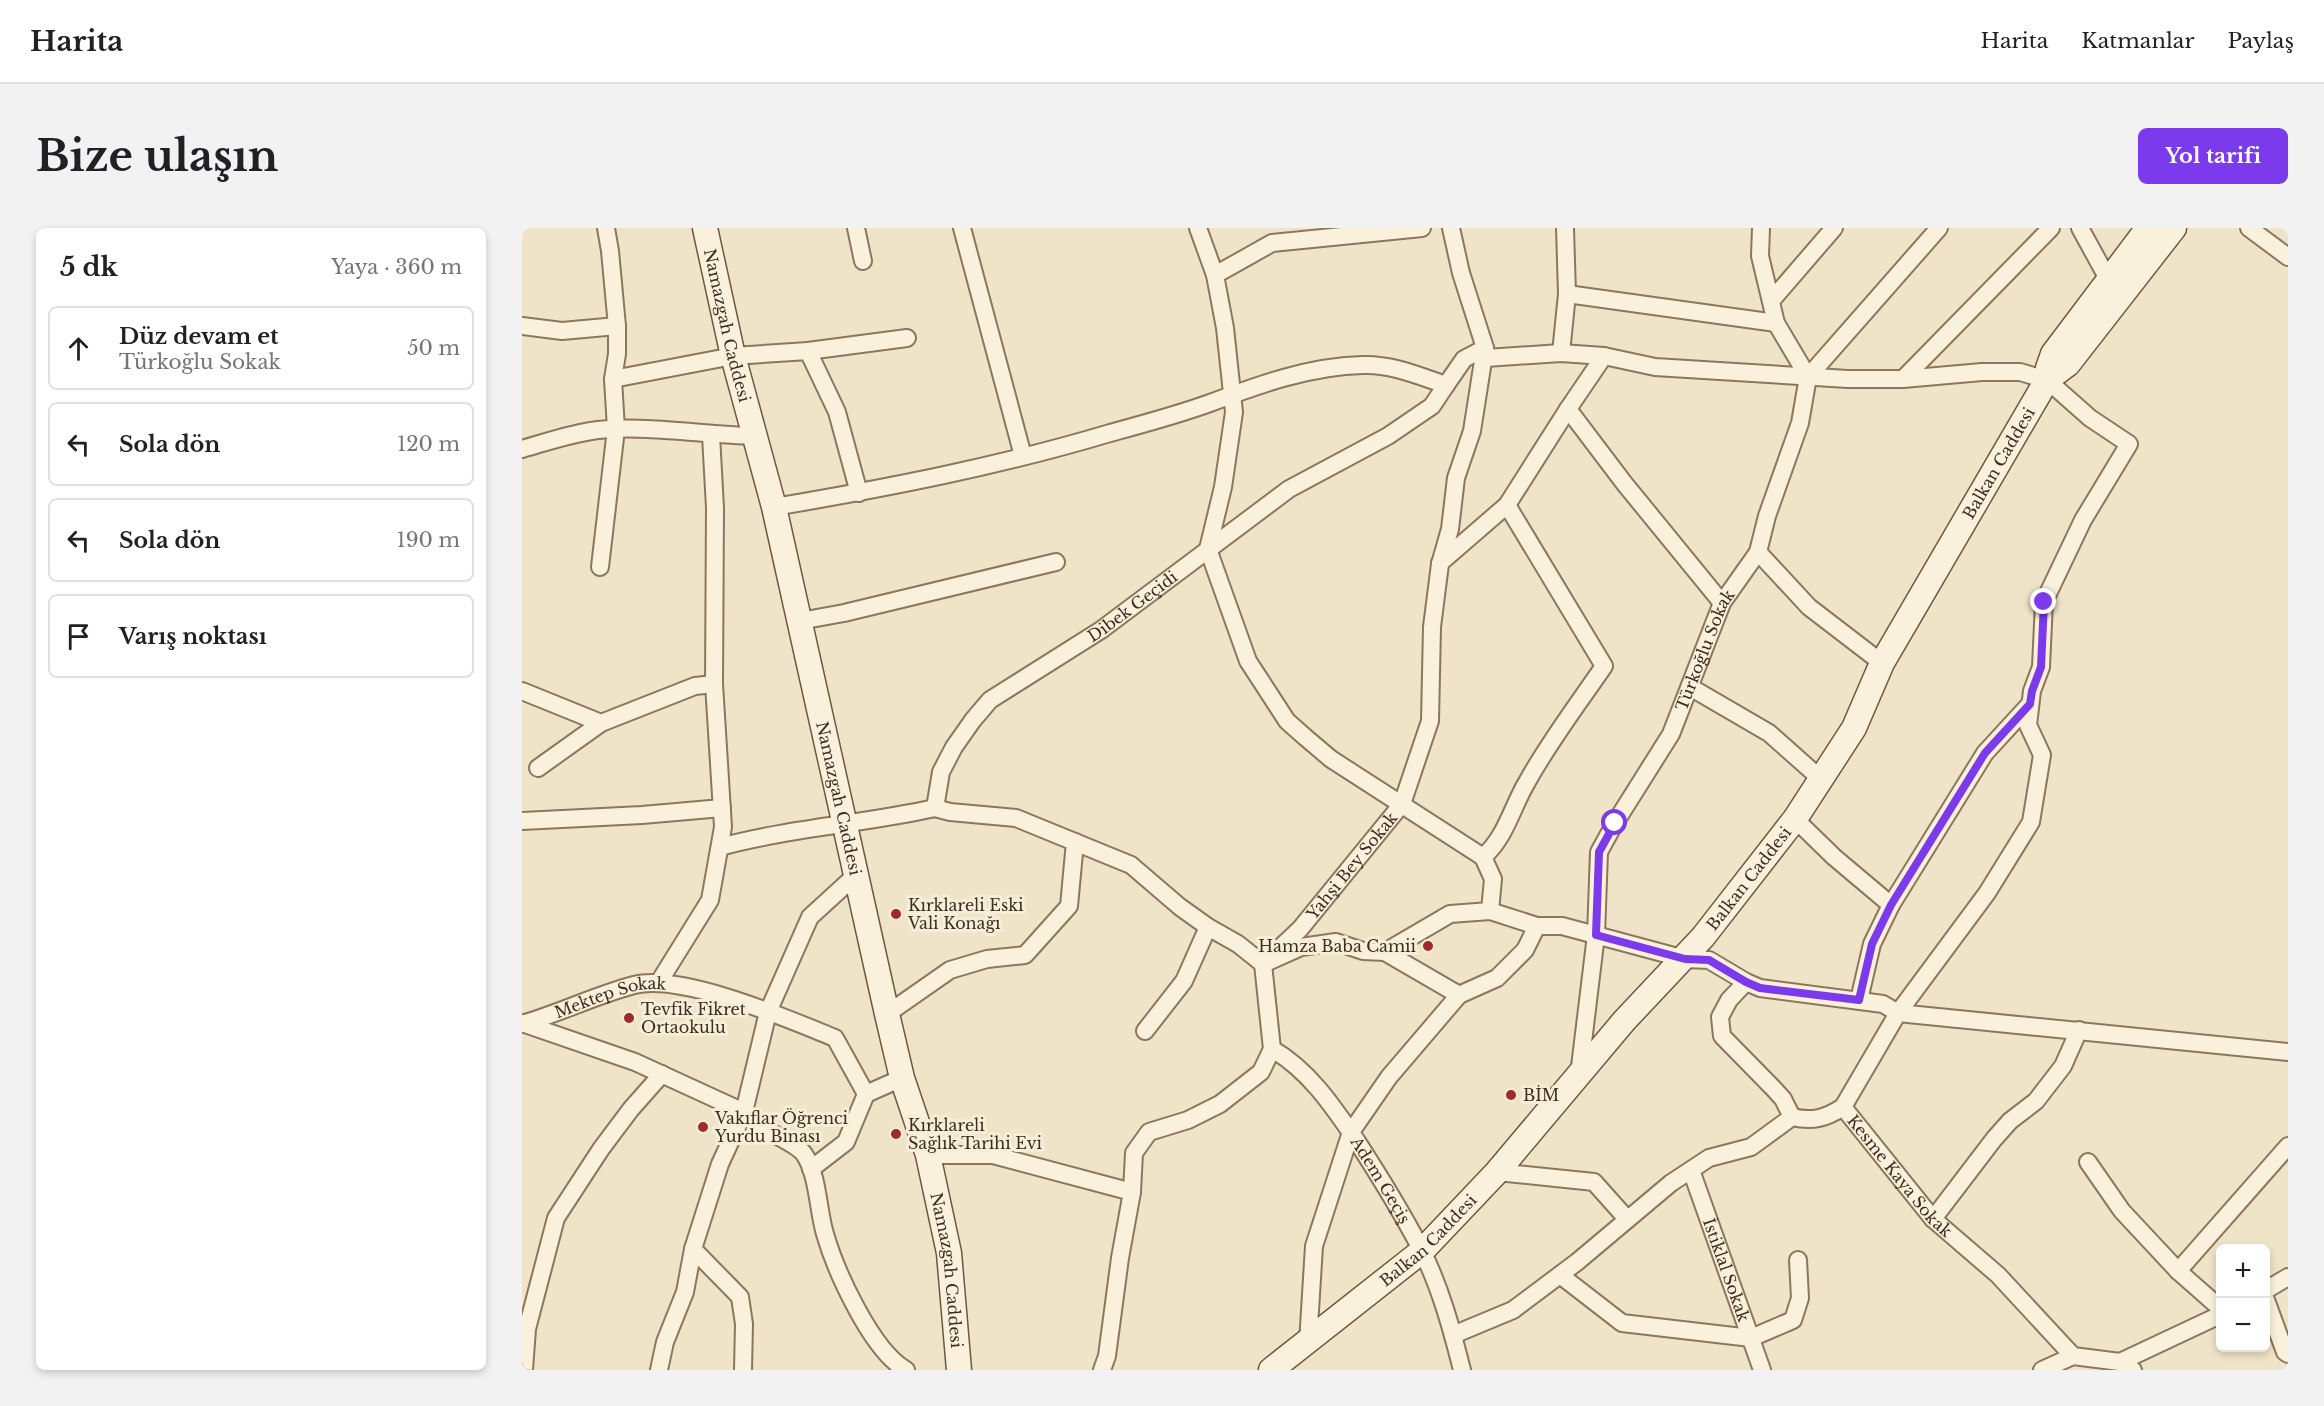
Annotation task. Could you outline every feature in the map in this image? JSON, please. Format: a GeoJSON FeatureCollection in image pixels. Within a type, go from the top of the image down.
{"type":"FeatureCollection","features":[{"type":"Feature","properties":{"kind":"main road","name":"Namazgah Caddesi"},"geometry":{"type":"LineString","coordinates":[[705,228],[733,356],[774,507],[902,1078],[928,1155],[949,1253],[958,1370]]}},
{"type":"Feature","properties":{"kind":"main road","name":"Balkan Caddesi"},"geometry":{"type":"LineString","coordinates":[[2047,380],[2053,354],[2148,228]]}},
{"type":"Feature","properties":{"kind":"main road","name":"Balkan Caddesi"},"geometry":{"type":"LineString","coordinates":[[1271,1370],[1422,1251],[1497,1172],[1624,1021],[1685,959],[1795,819],[1822,780],[1854,728],[1881,663],[2047,380],[2068,364],[2174,228]]}},
{"type":"Feature","properties":{"kind":"street"},"geometry":{"type":"LineString","coordinates":[[600,567],[616,429],[613,379],[617,326],[606,228]]}},
{"type":"Feature","properties":{"kind":"street"},"geometry":{"type":"LineString","coordinates":[[856,228],[863,261]]}},
{"type":"Feature","properties":{"kind":"street"},"geometry":{"type":"LineString","coordinates":[[962,228],[1023,456]]}},
{"type":"Feature","properties":{"kind":"street"},"geometry":{"type":"LineString","coordinates":[[1198,228],[1215,275],[1225,328],[1234,412],[1223,487],[1208,549],[1248,661],[1287,721],[1331,759],[1483,857],[1493,879],[1490,911]]}},
{"type":"Feature","properties":{"kind":"street"},"geometry":{"type":"LineString","coordinates":[[1215,275],[1272,243],[1422,228]]}},
{"type":"Feature","properties":{"kind":"street"},"geometry":{"type":"LineString","coordinates":[[1450,228],[1486,358],[1561,353],[1604,356],[1655,367],[1809,377],[1903,379],[1982,372],[2020,372],[2047,380],[2090,418],[2129,444],[2083,520],[2044,602],[2041,667],[2032,691],[2028,725],[2042,755],[2031,822],[1987,893],[1898,1013],[1843,1107]]}},
{"type":"Feature","properties":{"kind":"street"},"geometry":{"type":"LineString","coordinates":[[1561,353],[1567,294],[1565,228]]}},
{"type":"Feature","properties":{"kind":"street"},"geometry":{"type":"LineString","coordinates":[[1761,228],[1760,256],[1776,322],[1809,377]]}},
{"type":"Feature","properties":{"kind":"street"},"geometry":{"type":"LineString","coordinates":[[1771,301],[1834,228]]}},
{"type":"Feature","properties":{"kind":"street"},"geometry":{"type":"LineString","coordinates":[[1809,377],[1939,228]]}},
{"type":"Feature","properties":{"kind":"street"},"geometry":{"type":"LineString","coordinates":[[1903,379],[2050,228]]}},
{"type":"Feature","properties":{"kind":"street"},"geometry":{"type":"LineString","coordinates":[[2080,228],[2108,279]]}},
{"type":"Feature","properties":{"kind":"street"},"geometry":{"type":"LineString","coordinates":[[2248,228],[2288,257]]}},
{"type":"Feature","properties":{"kind":"street"},"geometry":{"type":"LineString","coordinates":[[1567,294],[1776,322]]}},
{"type":"Feature","properties":{"kind":"street"},"geometry":{"type":"LineString","coordinates":[[522,326],[562,331],[617,326]]}},
{"type":"Feature","properties":{"kind":"street"},"geometry":{"type":"LineString","coordinates":[[613,379],[733,356],[808,351],[907,338]]}},
{"type":"Feature","properties":{"kind":"street","name":"Dibek Geçidi"},"geometry":{"type":"LineString","coordinates":[[935,808],[942,772],[946,764],[973,720],[990,700],[1101,630],[1289,489],[1388,436],[1432,406],[1464,359],[1485,348]]}},
{"type":"Feature","properties":{"kind":"street","name":"Yahşi Bey Sokak"},"geometry":{"type":"LineString","coordinates":[[1263,964],[1300,929],[1402,804],[1430,721],[1432,627],[1440,564],[1450,529],[1455,478],[1472,431],[1485,348]]}},
{"type":"Feature","properties":{"kind":"street"},"geometry":{"type":"LineString","coordinates":[[808,351],[837,412],[859,493]]}},
{"type":"Feature","properties":{"kind":"street"},"geometry":{"type":"LineString","coordinates":[[1440,564],[1507,505],[1604,356]]}},
{"type":"Feature","properties":{"kind":"street"},"geometry":{"type":"LineString","coordinates":[[774,507],[859,493],[1023,456],[1158,419],[1233,393],[1317,369],[1364,365],[1397,368],[1446,385]]}},
{"type":"Feature","properties":{"kind":"street","name":"Türkoğlu Sokak"},"geometry":{"type":"LineString","coordinates":[[1579,1076],[1596,935],[1599,852],[1671,734],[1722,603],[1758,552],[1767,516],[1800,423],[1809,377]]}},
{"type":"Feature","properties":{"kind":"street"},"geometry":{"type":"LineString","coordinates":[[1568,409],[1624,483],[1722,603]]}},
{"type":"Feature","properties":{"kind":"street"},"geometry":{"type":"LineString","coordinates":[[522,449],[597,430],[651,429],[711,435],[755,436]]}},
{"type":"Feature","properties":{"kind":"street"},"geometry":{"type":"LineString","coordinates":[[659,982],[710,900],[723,827],[714,684],[715,508],[711,435]]}},
{"type":"Feature","properties":{"kind":"street"},"geometry":{"type":"LineString","coordinates":[[1483,857],[1505,829],[1526,782],[1604,666],[1507,505]]}},
{"type":"Feature","properties":{"kind":"street"},"geometry":{"type":"LineString","coordinates":[[1758,552],[1809,607],[1881,663]]}},
{"type":"Feature","properties":{"kind":"street"},"geometry":{"type":"LineString","coordinates":[[800,621],[1056,562]]}},
{"type":"Feature","properties":{"kind":"street"},"geometry":{"type":"LineString","coordinates":[[538,768],[601,723],[695,686],[714,684]]}},
{"type":"Feature","properties":{"kind":"street"},"geometry":{"type":"LineString","coordinates":[[1690,687],[1769,733],[1822,780]]}},
{"type":"Feature","properties":{"kind":"street"},"geometry":{"type":"LineString","coordinates":[[522,691],[601,723]]}},
{"type":"Feature","properties":{"kind":"street"},"geometry":{"type":"LineString","coordinates":[[1859,1000],[1872,944],[1891,905],[1985,753],[2030,704]]}},
{"type":"Feature","properties":{"kind":"street"},"geometry":{"type":"LineString","coordinates":[[522,821],[722,808]]}},
{"type":"Feature","properties":{"kind":"street"},"geometry":{"type":"LineString","coordinates":[[720,847],[756,837],[888,818],[935,808],[950,812],[1016,818],[1131,865],[1180,907],[1208,927],[1238,944],[1263,964],[1272,1049],[1261,1072],[1220,1104],[1188,1120],[1149,1132],[1134,1153],[1132,1192],[1120,1258],[1107,1356],[1102,1370]]}},
{"type":"Feature","properties":{"kind":"street"},"geometry":{"type":"LineString","coordinates":[[1795,819],[1834,857],[1891,905]]}},
{"type":"Feature","properties":{"kind":"street"},"geometry":{"type":"LineString","coordinates":[[887,1014],[950,970],[987,959],[1025,955],[1069,906],[1075,842]]}},
{"type":"Feature","properties":{"kind":"street"},"geometry":{"type":"LineString","coordinates":[[659,1370],[665,1342],[684,1292],[693,1249],[720,1164],[744,1112],[768,1012],[810,917],[857,874]]}},
{"type":"Feature","properties":{"kind":"street"},"geometry":{"type":"LineString","coordinates":[[1385,952],[1450,914],[1490,911],[1537,926],[1562,926],[1685,959],[1709,960],[1760,988],[1882,1004],[1898,1013],[2288,1052]]}},
{"type":"Feature","properties":{"kind":"street"},"geometry":{"type":"LineString","coordinates":[[1308,1343],[1314,1246],[1351,1132],[1389,1077],[1459,994],[1497,978],[1526,950],[1537,926]]}},
{"type":"Feature","properties":{"kind":"street"},"geometry":{"type":"LineString","coordinates":[[1145,1031],[1184,981],[1208,927]]}},
{"type":"Feature","properties":{"kind":"street"},"geometry":{"type":"LineString","coordinates":[[1263,964],[1301,947],[1336,942],[1363,951],[1385,952],[1459,994]]}},
{"type":"Feature","properties":{"kind":"street","name":"Mektep Sokak"},"geometry":{"type":"LineString","coordinates":[[522,1024],[635,985],[659,982],[713,994],[835,1038],[866,1094]]}},
{"type":"Feature","properties":{"kind":"street"},"geometry":{"type":"LineString","coordinates":[[1453,1335],[1513,1310],[1560,1275],[1671,1183],[1709,1158],[1750,1147],[1792,1117],[1783,1099],[1722,1036],[1720,1017],[1729,1000],[1746,982]]}},
{"type":"Feature","properties":{"kind":"street"},"geometry":{"type":"LineString","coordinates":[[522,1024],[635,1062],[662,1074],[744,1112],[759,1125],[804,1153],[811,1169],[825,1234],[840,1274],[877,1342],[902,1369]]}},
{"type":"Feature","properties":{"kind":"street"},"geometry":{"type":"LineString","coordinates":[[1933,1218],[2010,1121],[2036,1101],[2063,1066],[2079,1030]]}},
{"type":"Feature","properties":{"kind":"street","name":"Adem Geçiş"},"geometry":{"type":"LineString","coordinates":[[1272,1049],[1285,1057],[1319,1089],[1351,1132],[1422,1251],[1453,1335],[1462,1370]]}},
{"type":"Feature","properties":{"kind":"street"},"geometry":{"type":"LineString","coordinates":[[524,1370],[527,1329],[556,1218],[601,1149],[631,1109],[662,1074]]}},
{"type":"Feature","properties":{"kind":"street"},"geometry":{"type":"LineString","coordinates":[[811,1169],[846,1142],[866,1094],[902,1078]]}},
{"type":"Feature","properties":{"kind":"street","name":"Kesme Kaya Sokak"},"geometry":{"type":"LineString","coordinates":[[1792,1117],[1808,1121],[1829,1117],[1843,1107],[1933,1218],[1998,1275],[2073,1356]]}},
{"type":"Feature","properties":{"kind":"street"},"geometry":{"type":"LineString","coordinates":[[2178,1271],[2288,1146]]}},
{"type":"Feature","properties":{"kind":"street"},"geometry":{"type":"LineString","coordinates":[[928,1155],[993,1155],[1132,1192]]}},
{"type":"Feature","properties":{"kind":"street"},"geometry":{"type":"LineString","coordinates":[[2088,1162],[2122,1211],[2178,1271],[2216,1304]]}},
{"type":"Feature","properties":{"kind":"street","name":"İstiklal Sokak"},"geometry":{"type":"LineString","coordinates":[[1691,1170],[1762,1370]]}},
{"type":"Feature","properties":{"kind":"street"},"geometry":{"type":"LineString","coordinates":[[1497,1172],[1594,1182],[1627,1219]]}},
{"type":"Feature","properties":{"kind":"street"},"geometry":{"type":"LineString","coordinates":[[693,1249],[740,1297],[744,1324],[743,1370]]}},
{"type":"Feature","properties":{"kind":"street"},"geometry":{"type":"LineString","coordinates":[[1560,1275],[1622,1323],[1751,1338],[1793,1320],[1800,1298],[1798,1260]]}},
{"type":"Feature","properties":{"kind":"street"},"geometry":{"type":"LineString","coordinates":[[2270,1287],[2288,1276]]}},
{"type":"Feature","properties":{"kind":"street"},"geometry":{"type":"LineString","coordinates":[[2270,1312],[2288,1354]]}},
{"type":"Feature","properties":{"kind":"street"},"geometry":{"type":"LineString","coordinates":[[2042,1370],[2073,1356],[2127,1366],[2216,1317]]}},
{"type":"Feature","properties":{"kind":"place","name":"Kırklareli Eski Vali Konağı"},"geometry":{"type":"Point","coordinates":[896,914]}},
{"type":"Feature","properties":{"kind":"place","name":"Hamza Baba Camii"},"geometry":{"type":"Point","coordinates":[1428,946]}},
{"type":"Feature","properties":{"kind":"place","name":"Tevfik Fikret Ortaokulu"},"geometry":{"type":"Point","coordinates":[629,1018]}},
{"type":"Feature","properties":{"kind":"place","name":"BİM"},"geometry":{"type":"Point","coordinates":[1511,1095]}},
{"type":"Feature","properties":{"kind":"place","name":"Vakıflar Öğrenci Yurdu Binası"},"geometry":{"type":"Point","coordinates":[703,1127]}},
{"type":"Feature","properties":{"kind":"place","name":"Kırklareli Sağlık Tarihi Evi"},"geometry":{"type":"Point","coordinates":[896,1134]}},
{"type":"Feature","properties":{"kind":"route"},"geometry":{"type":"LineString","coordinates":[[1615,823],[1599,852],[1596,935],[1685,959],[1709,960],[1760,988],[1859,1000],[1872,944],[1891,905],[1985,753],[2030,704],[2041,667],[2044,602]]}}]}
